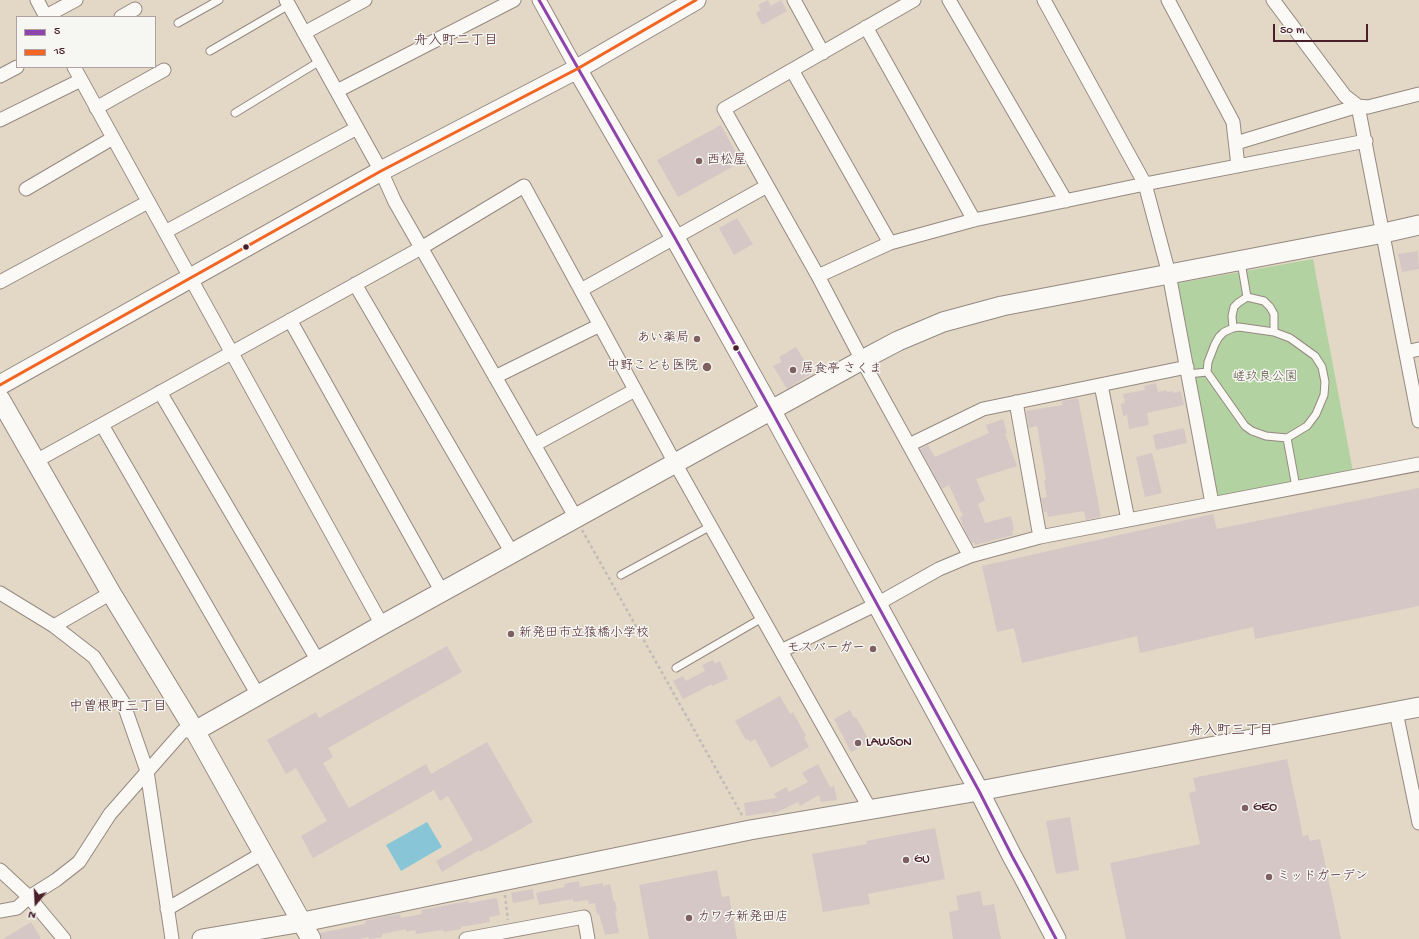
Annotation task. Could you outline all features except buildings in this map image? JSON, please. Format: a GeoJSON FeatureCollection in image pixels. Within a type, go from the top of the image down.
{"type":"FeatureCollection","features":[{"type":"Feature","properties":{"kind":"street"},"geometry":{"type":"LineString","coordinates":[[37,0],[45,16]]}},
{"type":"Feature","properties":{"kind":"street"},"geometry":{"type":"LineString","coordinates":[[48,16],[76,0]]}},
{"type":"Feature","properties":{"kind":"street"},"geometry":{"type":"LineString","coordinates":[[304,33],[365,0]]}},
{"type":"Feature","properties":{"kind":"street"},"geometry":{"type":"LineString","coordinates":[[337,91],[514,0]]}},
{"type":"Feature","properties":{"kind":"street"},"geometry":{"type":"LineString","coordinates":[[539,0],[771,410],[979,790],[1056,939]]}},
{"type":"Feature","properties":{"kind":"street"},"geometry":{"type":"LineString","coordinates":[[0,385],[381,171],[577,69],[696,0]]}},
{"type":"Feature","properties":{"kind":"street"},"geometry":{"type":"LineString","coordinates":[[794,0],[822,53]]}},
{"type":"Feature","properties":{"kind":"street"},"geometry":{"type":"LineString","coordinates":[[914,0],[724,109],[818,276],[908,445],[970,556]]}},
{"type":"Feature","properties":{"kind":"street"},"geometry":{"type":"LineString","coordinates":[[949,0],[1066,201]]}},
{"type":"Feature","properties":{"kind":"street"},"geometry":{"type":"LineString","coordinates":[[1044,0],[1145,184],[1169,274],[1212,503]]}},
{"type":"Feature","properties":{"kind":"street"},"geometry":{"type":"LineString","coordinates":[[1168,0],[1233,122],[1238,166]]}},
{"type":"Feature","properties":{"kind":"street"},"geometry":{"type":"LineString","coordinates":[[1273,0],[1345,96],[1358,106],[1384,233],[1419,420]]}},
{"type":"Feature","properties":{"kind":"street"},"geometry":{"type":"LineString","coordinates":[[287,3],[381,171],[395,202],[576,518]]}},
{"type":"Feature","properties":{"kind":"street"},"geometry":{"type":"LineString","coordinates":[[124,16],[135,9]]}},
{"type":"Feature","properties":{"kind":"street"},"geometry":{"type":"LineString","coordinates":[[866,28],[974,220]]}},
{"type":"Feature","properties":{"kind":"street"},"geometry":{"type":"LineString","coordinates":[[0,76],[16,68]]}},
{"type":"Feature","properties":{"kind":"street"},"geometry":{"type":"LineString","coordinates":[[75,68],[382,625]]}},
{"type":"Feature","properties":{"kind":"street"},"geometry":{"type":"LineString","coordinates":[[96,108],[164,70]]}},
{"type":"Feature","properties":{"kind":"street"},"geometry":{"type":"LineString","coordinates":[[792,70],[890,242]]}},
{"type":"Feature","properties":{"kind":"street"},"geometry":{"type":"LineString","coordinates":[[0,120],[81,80]]}},
{"type":"Feature","properties":{"kind":"street"},"geometry":{"type":"LineString","coordinates":[[1236,143],[1358,106],[1368,107],[1419,94]]}},
{"type":"Feature","properties":{"kind":"street"},"geometry":{"type":"LineString","coordinates":[[165,232],[357,128]]}},
{"type":"Feature","properties":{"kind":"street"},"geometry":{"type":"LineString","coordinates":[[26,189],[113,138]]}},
{"type":"Feature","properties":{"kind":"street"},"geometry":{"type":"LineString","coordinates":[[818,276],[890,242],[974,220],[1145,184],[1366,141]]}},
{"type":"Feature","properties":{"kind":"street"},"geometry":{"type":"LineString","coordinates":[[36,461],[421,248],[524,186],[675,463],[870,809]]}},
{"type":"Feature","properties":{"kind":"street"},"geometry":{"type":"LineString","coordinates":[[581,290],[767,186]]}},
{"type":"Feature","properties":{"kind":"street"},"geometry":{"type":"LineString","coordinates":[[0,282],[148,202]]}},
{"type":"Feature","properties":{"kind":"street"},"geometry":{"type":"LineString","coordinates":[[0,911],[17,908],[29,897],[56,880],[79,862],[110,814],[184,731],[194,731],[382,625],[898,341],[943,322],[1002,306],[1240,261],[1419,225]]}},
{"type":"Feature","properties":{"kind":"street"},"geometry":{"type":"LineString","coordinates":[[355,284],[512,553]]}},
{"type":"Feature","properties":{"kind":"street"},"geometry":{"type":"LineString","coordinates":[[290,320],[442,592]]}},
{"type":"Feature","properties":{"kind":"street"},"geometry":{"type":"LineString","coordinates":[[495,377],[600,325]]}},
{"type":"Feature","properties":{"kind":"street"},"geometry":{"type":"LineString","coordinates":[[1406,352],[1419,349]]}},
{"type":"Feature","properties":{"kind":"street"},"geometry":{"type":"LineString","coordinates":[[908,445],[983,409],[1101,385],[1187,371]]}},
{"type":"Feature","properties":{"kind":"street"},"geometry":{"type":"LineString","coordinates":[[1101,385],[1128,520]]}},
{"type":"Feature","properties":{"kind":"street"},"geometry":{"type":"LineString","coordinates":[[534,444],[635,390]]}},
{"type":"Feature","properties":{"kind":"street"},"geometry":{"type":"LineString","coordinates":[[160,392],[318,661]]}},
{"type":"Feature","properties":{"kind":"street"},"geometry":{"type":"LineString","coordinates":[[0,398],[111,593],[194,731],[303,922],[311,939]]}},
{"type":"Feature","properties":{"kind":"street"},"geometry":{"type":"LineString","coordinates":[[1016,402],[1040,537]]}},
{"type":"Feature","properties":{"kind":"street"},"geometry":{"type":"LineString","coordinates":[[102,425],[258,695]]}},
{"type":"Feature","properties":{"kind":"street"},"geometry":{"type":"LineString","coordinates":[[781,651],[877,604],[939,569],[970,556],[1040,537],[1419,464]]}},
{"type":"Feature","properties":{"kind":"street"},"geometry":{"type":"LineString","coordinates":[[0,593],[54,626],[94,657],[124,702],[147,771],[172,939]]}},
{"type":"Feature","properties":{"kind":"street"},"geometry":{"type":"LineString","coordinates":[[54,626],[111,593]]}},
{"type":"Feature","properties":{"kind":"street"},"geometry":{"type":"LineString","coordinates":[[202,939],[303,922],[750,830],[979,790],[1419,707]]}},
{"type":"Feature","properties":{"kind":"street"},"geometry":{"type":"LineString","coordinates":[[1396,712],[1419,823]]}},
{"type":"Feature","properties":{"kind":"street"},"geometry":{"type":"LineString","coordinates":[[167,909],[263,853]]}},
{"type":"Feature","properties":{"kind":"street"},"geometry":{"type":"LineString","coordinates":[[0,870],[29,897],[64,939]]}},
{"type":"Feature","properties":{"kind":"street"},"geometry":{"type":"LineString","coordinates":[[466,939],[511,935],[584,917],[588,939]]}},
{"type":"Feature","properties":{"kind":"lane"},"geometry":{"type":"LineString","coordinates":[[178,24],[219,0]]}},
{"type":"Feature","properties":{"kind":"lane"},"geometry":{"type":"LineString","coordinates":[[210,50],[287,3]]}},
{"type":"Feature","properties":{"kind":"lane"},"geometry":{"type":"LineString","coordinates":[[235,113],[320,61]]}},
{"type":"Feature","properties":{"kind":"lane"},"geometry":{"type":"LineString","coordinates":[[1240,261],[1247,297]]}},
{"type":"Feature","properties":{"kind":"lane"},"geometry":{"type":"LineString","coordinates":[[1233,328],[1232,316],[1234,308],[1238,303],[1247,297],[1264,301],[1270,307],[1274,314],[1274,332]]}},
{"type":"Feature","properties":{"kind":"lane"},"geometry":{"type":"LineString","coordinates":[[1233,328],[1251,328],[1274,332],[1290,338],[1315,356],[1322,366],[1325,382],[1324,395],[1316,414],[1307,426],[1287,438],[1266,436],[1252,431],[1245,426],[1207,372],[1208,362],[1218,337],[1224,332],[1233,328]]}},
{"type":"Feature","properties":{"kind":"lane"},"geometry":{"type":"LineString","coordinates":[[1187,371],[1207,372]]}},
{"type":"Feature","properties":{"kind":"lane"},"geometry":{"type":"LineString","coordinates":[[1287,438],[1296,487]]}},
{"type":"Feature","properties":{"kind":"lane"},"geometry":{"type":"LineString","coordinates":[[621,575],[711,526]]}},
{"type":"Feature","properties":{"kind":"lane"},"geometry":{"type":"LineString","coordinates":[[676,668],[762,618]]}},
{"type":"Feature","properties":{"kind":"path"},"geometry":{"type":"LineString","coordinates":[[576,518],[750,830]]}},
{"type":"Feature","properties":{"kind":"path"},"geometry":{"type":"LineString","coordinates":[[503,881],[511,935]]}},
{"type":"Feature","properties":{"kind":"green space","name":"嵯玖良公園"},"geometry":{"type":"Polygon","coordinates":[[[1313,259],[1353,472],[1218,497],[1178,283],[1313,259]]]}},
{"type":"Feature","properties":{"kind":"water"},"geometry":{"type":"Polygon","coordinates":[[[427,822],[442,847],[401,871],[386,845],[427,822]]]}},
{"type":"Feature","properties":{"kind":"transit line","name":"5"},"geometry":{"type":"LineString","coordinates":[[539,0],[771,410],[979,791],[1056,939]]}},
{"type":"Feature","properties":{"kind":"transit line","name":"15"},"geometry":{"type":"LineString","coordinates":[[0,385],[381,171],[577,69],[696,0]]}},
{"type":"Feature","properties":{"kind":"place","name":"西松屋"},"geometry":{"type":"Point","coordinates":[699,161]}},
{"type":"Feature","properties":{"kind":"place","name":"あい薬局"},"geometry":{"type":"Point","coordinates":[697,339]}},
{"type":"Feature","properties":{"kind":"place","name":"中野こども医院"},"geometry":{"type":"Point","coordinates":[707,367]}},
{"type":"Feature","properties":{"kind":"place","name":"居食亭 さくま"},"geometry":{"type":"Point","coordinates":[793,370]}},
{"type":"Feature","properties":{"kind":"place","name":"新発田市立猿橋小学校"},"geometry":{"type":"Point","coordinates":[511,634]}},
{"type":"Feature","properties":{"kind":"place","name":"モスバーガー"},"geometry":{"type":"Point","coordinates":[873,649]}},
{"type":"Feature","properties":{"kind":"place","name":"LAWSON"},"geometry":{"type":"Point","coordinates":[858,743]}},
{"type":"Feature","properties":{"kind":"place","name":"GEO"},"geometry":{"type":"Point","coordinates":[1245,808]}},
{"type":"Feature","properties":{"kind":"place","name":"GU"},"geometry":{"type":"Point","coordinates":[906,860]}},
{"type":"Feature","properties":{"kind":"place","name":"ミッドガーデン"},"geometry":{"type":"Point","coordinates":[1269,877]}},
{"type":"Feature","properties":{"kind":"place","name":"カワチ新発田店"},"geometry":{"type":"Point","coordinates":[689,918]}},
{"type":"Feature","properties":{"kind":"district","name":"舟入町二丁目"},"geometry":{"type":"Point","coordinates":[456,42]}},
{"type":"Feature","properties":{"kind":"district","name":"中曽根町三丁目"},"geometry":{"type":"Point","coordinates":[118,708]}},
{"type":"Feature","properties":{"kind":"district","name":"舟入町三丁目"},"geometry":{"type":"Point","coordinates":[1231,732]}}]}
